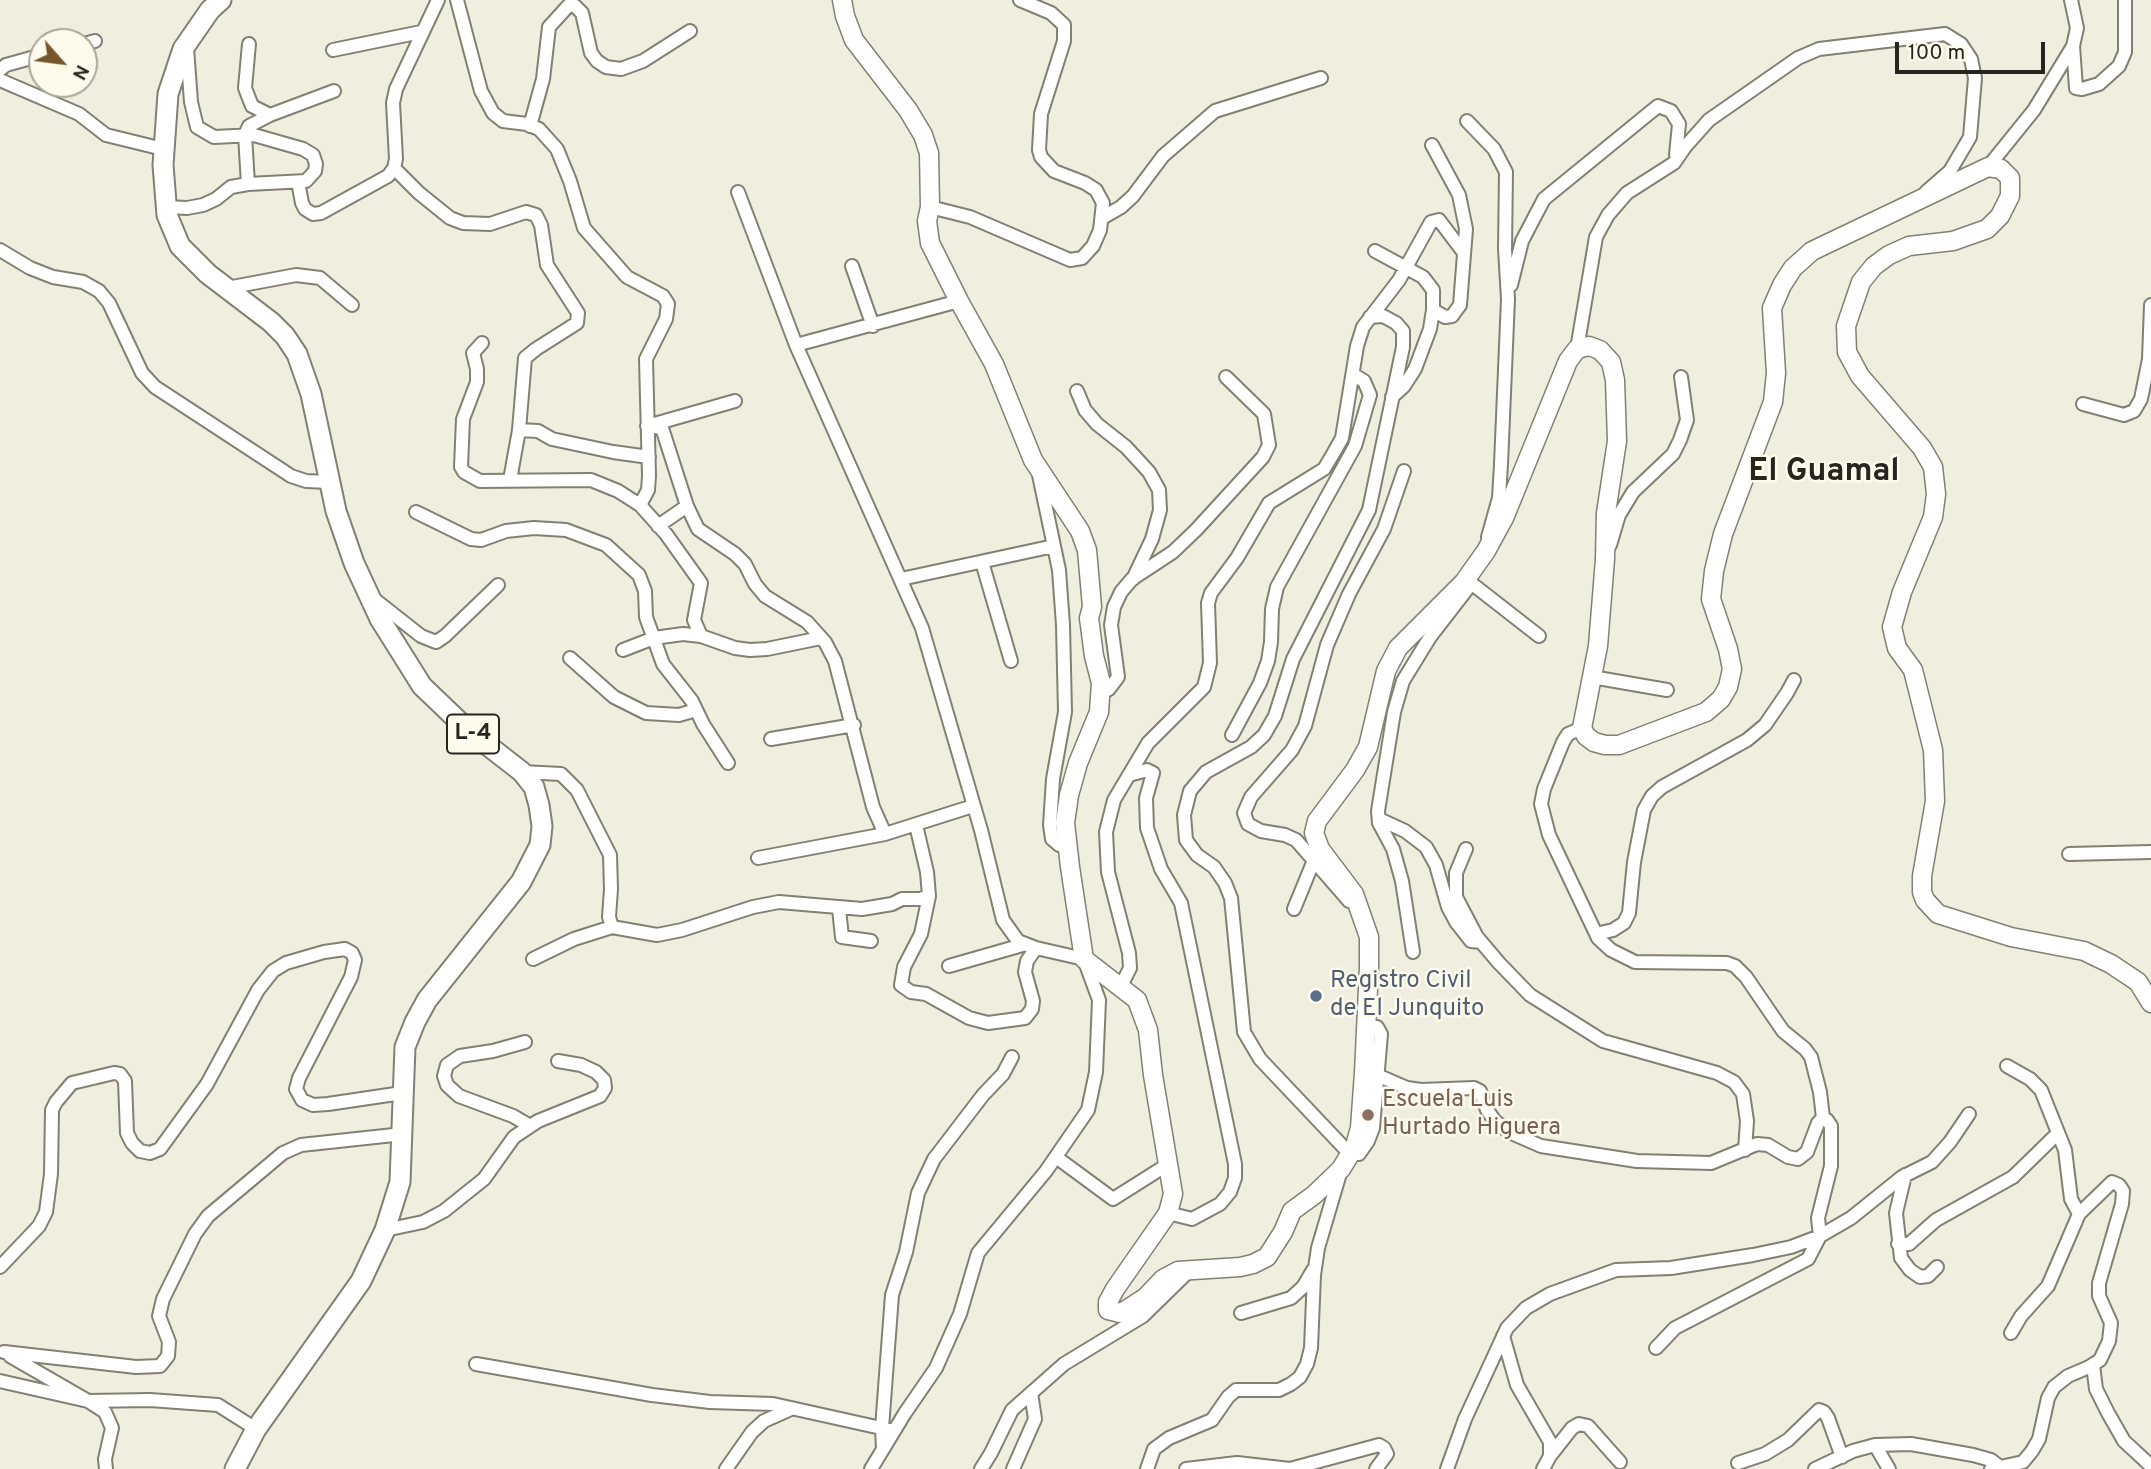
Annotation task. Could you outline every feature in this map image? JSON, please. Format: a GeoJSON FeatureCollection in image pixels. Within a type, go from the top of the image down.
{"type":"FeatureCollection","features":[{"type":"Feature","properties":{"kind":"main road","name":"L-4"},"geometry":{"type":"LineString","coordinates":[[221,0],[210,10],[186,44],[168,94],[163,149],[167,215],[180,246],[227,288],[271,322],[297,354],[311,394],[336,511],[380,619],[422,686],[468,730],[522,772],[534,787],[540,805],[542,826],[540,845],[521,882],[427,1000],[405,1047],[400,1182],[385,1230],[361,1281],[256,1429],[235,1469]]}},
{"type":"Feature","properties":{"kind":"street"},"geometry":{"type":"LineString","coordinates":[[457,0],[481,91],[493,113],[503,121],[539,130],[557,149],[584,228],[627,277],[663,296],[668,304],[666,318],[646,359],[648,490],[640,505]]}},
{"type":"Feature","properties":{"kind":"street"},"geometry":{"type":"LineString","coordinates":[[842,0],[854,40],[908,110],[928,145],[930,207],[927,220],[930,243],[994,364],[1038,468],[1080,531],[1087,550],[1092,607],[1089,618],[1101,683],[1099,712],[1078,763],[1065,823],[1084,958],[1099,1000],[1097,1072],[1088,1110],[1056,1157],[978,1253],[960,1314],[936,1368],[888,1430]]}},
{"type":"Feature","properties":{"kind":"street"},"geometry":{"type":"LineString","coordinates":[[930,207],[970,217],[1070,260],[1082,258],[1093,246],[1100,230],[1103,203],[1096,190],[1086,183],[1054,171],[1041,157],[1041,114],[1066,33],[1060,19],[1020,0]]}},
{"type":"Feature","properties":{"kind":"street"},"geometry":{"type":"LineString","coordinates":[[2071,0],[2077,29],[2073,47],[2076,88],[2082,89],[2099,83],[2119,66],[2125,52],[2125,0]]}},
{"type":"Feature","properties":{"kind":"street"},"geometry":{"type":"LineString","coordinates":[[298,182],[305,209],[313,214],[321,213],[388,176],[396,159],[393,103],[396,89],[434,2]]}},
{"type":"Feature","properties":{"kind":"street"},"geometry":{"type":"LineString","coordinates":[[530,126],[542,79],[549,27],[569,5],[575,6],[582,13],[591,53],[606,67],[621,69],[643,61],[690,31]]}},
{"type":"Feature","properties":{"kind":"street"},"geometry":{"type":"LineString","coordinates":[[333,50],[421,32]]}},
{"type":"Feature","properties":{"kind":"street"},"geometry":{"type":"LineString","coordinates":[[1147,1469],[1154,1449],[1169,1438],[1212,1419],[1236,1390],[1279,1390],[1300,1377],[1307,1364],[1311,1348],[1315,1267],[1323,1226],[1360,1128],[1369,937],[1354,894],[1320,849],[1314,833],[1317,821],[1355,770],[1368,747],[1385,671],[1398,648],[1464,582],[1504,518],[1568,360],[1577,349],[1597,237],[1608,215],[1627,193],[1674,163],[1709,120],[1797,58],[1819,49],[1945,34],[1961,44],[1971,59],[1975,78],[1970,136],[1950,170],[1914,202]]}},
{"type":"Feature","properties":{"kind":"street"},"geometry":{"type":"LineString","coordinates":[[166,207],[187,208],[203,205],[231,187],[306,181],[316,164],[313,155],[287,144],[254,135],[214,137],[197,127],[191,102],[186,44]]}},
{"type":"Feature","properties":{"kind":"street"},"geometry":{"type":"LineString","coordinates":[[249,44],[246,88],[252,106],[270,115]]}},
{"type":"Feature","properties":{"kind":"street"},"geometry":{"type":"LineString","coordinates":[[1577,349],[1589,346],[1600,350],[1611,362],[1615,380],[1617,441],[1605,513],[1605,559],[1598,646],[1582,728],[1586,736],[1594,742],[1619,745],[1706,712],[1721,699],[1728,687],[1732,669],[1712,599],[1714,571],[1723,534],[1773,401],[1776,373],[1772,308],[1793,268],[1812,251],[1988,167],[2034,110],[2073,47]]}},
{"type":"Feature","properties":{"kind":"street"},"geometry":{"type":"LineString","coordinates":[[0,71],[6,65],[28,59]]}},
{"type":"Feature","properties":{"kind":"street"},"geometry":{"type":"LineString","coordinates":[[1102,218],[1133,196],[1163,156],[1215,111],[1321,78]]}},
{"type":"Feature","properties":{"kind":"street"},"geometry":{"type":"LineString","coordinates":[[0,80],[79,114],[106,135],[163,149]]}},
{"type":"Feature","properties":{"kind":"street"},"geometry":{"type":"LineString","coordinates":[[248,184],[245,135],[248,126],[334,91]]}},
{"type":"Feature","properties":{"kind":"street"},"geometry":{"type":"LineString","coordinates":[[1508,299],[1522,241],[1545,199],[1658,106],[1671,111],[1679,124],[1674,163]]}},
{"type":"Feature","properties":{"kind":"street"},"geometry":{"type":"LineString","coordinates":[[1413,952],[1402,881],[1378,811],[1394,712],[1403,681],[1430,637],[1471,583],[1482,557],[1499,498],[1508,299],[1505,249],[1506,172],[1494,149],[1467,121]]}},
{"type":"Feature","properties":{"kind":"street"},"geometry":{"type":"LineString","coordinates":[[1432,145],[1460,195],[1466,229],[1460,305],[1452,316],[1445,317],[1433,310]]}},
{"type":"Feature","properties":{"kind":"street"},"geometry":{"type":"LineString","coordinates":[[1988,167],[2001,169],[2010,178],[2010,195],[2000,216],[1987,229],[1953,241],[1909,246],[1889,255],[1874,266],[1861,282],[1846,326],[1846,352],[1860,376],[1922,448],[1933,467],[1936,494],[1933,517],[1902,592],[1892,627],[1897,648],[1913,670],[1933,750],[1935,801],[1922,876],[1923,892],[1938,914],[2011,937],[2084,951],[2111,964],[2137,982],[2151,1003]]}},
{"type":"Feature","properties":{"kind":"street"},"geometry":{"type":"LineString","coordinates":[[394,168],[450,218],[474,225],[491,224],[526,212],[536,215],[541,225],[547,265],[578,313],[577,323],[525,358],[519,430],[510,480]]}},
{"type":"Feature","properties":{"kind":"street"},"geometry":{"type":"LineString","coordinates":[[738,192],[796,345],[922,628],[1003,920],[1018,941],[1084,958],[1137,1000],[1149,1030],[1173,1194],[1168,1213],[1111,1296],[1108,1310],[1120,1314],[1146,1297],[1163,1279],[1178,1271],[1240,1267],[1267,1257],[1283,1232],[1292,1211],[1314,1195],[1346,1161],[1359,1154],[1368,1141],[1373,1128],[1381,1034],[1377,1027],[1366,1026]]}},
{"type":"Feature","properties":{"kind":"street"},"geometry":{"type":"LineString","coordinates":[[1121,986],[1130,968],[1129,953],[1108,872],[1106,832],[1114,800],[1148,743],[1204,687],[1210,663],[1208,603],[1211,593],[1237,558],[1269,503],[1324,469],[1342,438],[1357,346],[1363,327],[1406,268],[1431,222],[1438,220],[1464,253]]}},
{"type":"Feature","properties":{"kind":"street"},"geometry":{"type":"LineString","coordinates":[[0,250],[30,268],[52,276],[83,282],[99,291],[109,303],[142,373],[155,387],[290,476],[306,481],[330,482]]}},
{"type":"Feature","properties":{"kind":"street"},"geometry":{"type":"LineString","coordinates":[[1375,251],[1423,277],[1433,290],[1430,329],[1415,369],[1392,398]]}},
{"type":"Feature","properties":{"kind":"street"},"geometry":{"type":"LineString","coordinates":[[852,266],[873,326]]}},
{"type":"Feature","properties":{"kind":"street"},"geometry":{"type":"LineString","coordinates":[[227,288],[296,275],[320,278],[352,305]]}},
{"type":"Feature","properties":{"kind":"street"},"geometry":{"type":"LineString","coordinates":[[796,345],[959,301]]}},
{"type":"Feature","properties":{"kind":"street"},"geometry":{"type":"LineString","coordinates":[[2083,404],[2123,415],[2134,411],[2141,399],[2150,360],[2151,305]]}},
{"type":"Feature","properties":{"kind":"street"},"geometry":{"type":"LineString","coordinates":[[1346,1161],[1260,1059],[1244,1032],[1231,898],[1226,883],[1214,867],[1197,855],[1186,840],[1184,815],[1190,791],[1206,772],[1251,747],[1264,735],[1275,716],[1293,659],[1369,510],[1403,347],[1403,331],[1396,323],[1383,316],[1370,317]]}},
{"type":"Feature","properties":{"kind":"street"},"geometry":{"type":"LineString","coordinates":[[482,343],[473,353],[477,383],[463,419],[461,467],[470,477],[480,481],[592,480],[618,491],[640,505],[701,583],[694,620],[701,636]]}},
{"type":"Feature","properties":{"kind":"street"},"geometry":{"type":"LineString","coordinates":[[1232,735],[1260,683],[1268,661],[1272,609],[1277,587],[1355,446],[1370,395],[1364,381],[1354,375]]}},
{"type":"Feature","properties":{"kind":"street"},"geometry":{"type":"LineString","coordinates":[[1132,579],[1173,552],[1196,530],[1263,457],[1269,445],[1264,414],[1226,377]]}},
{"type":"Feature","properties":{"kind":"street"},"geometry":{"type":"LineString","coordinates":[[1605,559],[1619,515],[1633,492],[1673,453],[1680,440],[1687,420],[1681,377]]}},
{"type":"Feature","properties":{"kind":"street"},"geometry":{"type":"LineString","coordinates":[[1077,391],[1085,410],[1097,424],[1126,447],[1149,472],[1159,490],[1160,510],[1152,539],[1114,607],[1111,625],[1118,677],[1109,690],[1100,694]]}},
{"type":"Feature","properties":{"kind":"street"},"geometry":{"type":"LineString","coordinates":[[647,426],[735,401]]}},
{"type":"Feature","properties":{"kind":"street"},"geometry":{"type":"LineString","coordinates":[[647,426],[662,428],[687,506],[698,529],[735,554],[745,564],[755,584],[765,596],[807,622],[835,661],[854,725],[873,807],[885,834]]}},
{"type":"Feature","properties":{"kind":"street"},"geometry":{"type":"LineString","coordinates":[[519,430],[538,431],[552,439],[649,457]]}},
{"type":"Feature","properties":{"kind":"street"},"geometry":{"type":"LineString","coordinates":[[1038,468],[1059,570],[1063,625],[1065,712],[1053,779],[1049,825],[1052,839],[1067,848]]}},
{"type":"Feature","properties":{"kind":"street"},"geometry":{"type":"LineString","coordinates":[[1363,917],[1296,840],[1248,824],[1244,813],[1251,797],[1292,750],[1305,726],[1327,645],[1349,594],[1380,537],[1404,471]]}},
{"type":"Feature","properties":{"kind":"street"},"geometry":{"type":"LineString","coordinates":[[1373,494],[1380,537]]}},
{"type":"Feature","properties":{"kind":"street"},"geometry":{"type":"LineString","coordinates":[[658,526],[687,506]]}},
{"type":"Feature","properties":{"kind":"street"},"geometry":{"type":"LineString","coordinates":[[416,512],[471,539],[481,540],[506,531],[534,528],[566,530],[594,538],[606,545],[639,575],[645,592],[646,618],[663,664],[696,709],[728,763]]}},
{"type":"Feature","properties":{"kind":"street"},"geometry":{"type":"LineString","coordinates":[[901,579],[1054,546]]}},
{"type":"Feature","properties":{"kind":"street"},"geometry":{"type":"LineString","coordinates":[[982,562],[1011,661]]}},
{"type":"Feature","properties":{"kind":"street"},"geometry":{"type":"LineString","coordinates":[[1471,583],[1539,636]]}},
{"type":"Feature","properties":{"kind":"street"},"geometry":{"type":"LineString","coordinates":[[368,593],[405,625],[436,642],[498,585]]}},
{"type":"Feature","properties":{"kind":"street"},"geometry":{"type":"LineString","coordinates":[[624,650],[654,638],[683,635],[701,636],[735,648],[750,650],[821,638]]}},
{"type":"Feature","properties":{"kind":"street"},"geometry":{"type":"LineString","coordinates":[[570,659],[614,697],[646,713],[680,715],[696,709]]}},
{"type":"Feature","properties":{"kind":"street"},"geometry":{"type":"LineString","coordinates":[[1592,677],[1667,690]]}},
{"type":"Feature","properties":{"kind":"street"},"geometry":{"type":"LineString","coordinates":[[1596,934],[1613,930],[1624,923],[1629,913],[1634,862],[1644,810],[1652,796],[1747,740],[1765,725],[1794,680]]}},
{"type":"Feature","properties":{"kind":"street"},"geometry":{"type":"LineString","coordinates":[[771,738],[854,725]]}},
{"type":"Feature","properties":{"kind":"street"},"geometry":{"type":"LineString","coordinates":[[1582,728],[1569,734],[1563,742],[1544,789],[1541,804],[1549,835],[1596,934],[1611,950],[1634,962],[1727,963],[1735,966],[1746,977],[1783,1031],[1811,1057],[1823,1118],[1831,1126],[1831,1166],[1818,1218],[1820,1236],[1808,1259],[1675,1328],[1656,1348]]}},
{"type":"Feature","properties":{"kind":"street"},"geometry":{"type":"LineString","coordinates":[[1129,775],[1147,770],[1153,774],[1146,798],[1147,828],[1161,869],[1181,903],[1235,1164],[1235,1178],[1230,1192],[1220,1205],[1192,1219],[1168,1213]]}},
{"type":"Feature","properties":{"kind":"street"},"geometry":{"type":"LineString","coordinates":[[522,772],[561,774],[577,790],[610,855],[611,889],[608,907],[612,927]]}},
{"type":"Feature","properties":{"kind":"street"},"geometry":{"type":"LineString","coordinates":[[758,859],[885,834],[973,806]]}},
{"type":"Feature","properties":{"kind":"street"},"geometry":{"type":"LineString","coordinates":[[1379,819],[1405,831],[1426,847],[1436,865],[1448,907],[1456,922],[1471,941],[1482,943]]}},
{"type":"Feature","properties":{"kind":"street"},"geometry":{"type":"LineString","coordinates":[[916,825],[927,872],[929,896],[921,934],[904,967],[901,985],[911,992],[926,994],[969,1018],[988,1023],[1025,1018],[1032,1009],[1033,1001],[1025,972],[1031,946]]}},
{"type":"Feature","properties":{"kind":"street"},"geometry":{"type":"LineString","coordinates":[[1466,849],[1456,873],[1456,897],[1482,943],[1530,995],[1603,1041],[1717,1073],[1734,1082],[1743,1094],[1747,1121],[1745,1150]]}},
{"type":"Feature","properties":{"kind":"street"},"geometry":{"type":"LineString","coordinates":[[2069,854],[2151,852]]}},
{"type":"Feature","properties":{"kind":"street"},"geometry":{"type":"LineString","coordinates":[[1294,909],[1314,860]]}},
{"type":"Feature","properties":{"kind":"street"},"geometry":{"type":"LineString","coordinates":[[533,959],[574,939],[612,927],[657,935],[779,902],[862,909],[892,904],[902,899],[929,896]]}},
{"type":"Feature","properties":{"kind":"street"},"geometry":{"type":"LineString","coordinates":[[839,909],[842,937],[871,941]]}},
{"type":"Feature","properties":{"kind":"street"},"geometry":{"type":"LineString","coordinates":[[949,966],[1031,946]]}},
{"type":"Feature","properties":{"kind":"street"},"geometry":{"type":"LineString","coordinates":[[0,1267],[5,1258],[39,1226],[46,1212],[51,1174],[52,1110],[72,1083],[120,1074],[125,1081],[127,1133],[132,1143],[140,1151],[150,1153],[160,1149],[207,1084],[258,990],[273,971],[286,963],[324,952],[345,950],[352,953],[355,960],[351,977],[299,1078],[296,1089],[302,1100],[313,1105],[328,1104],[402,1093]]}},
{"type":"Feature","properties":{"kind":"street"},"geometry":{"type":"LineString","coordinates":[[525,1042],[460,1056],[447,1065],[444,1076],[447,1085],[459,1096],[513,1116],[530,1126]]}},
{"type":"Feature","properties":{"kind":"street"},"geometry":{"type":"LineString","coordinates":[[871,1469],[883,1449],[888,1430],[892,1295],[906,1252],[918,1193],[934,1159],[1003,1074],[1012,1057]]}},
{"type":"Feature","properties":{"kind":"street"},"geometry":{"type":"LineString","coordinates":[[385,1230],[423,1222],[444,1211],[484,1179],[514,1137],[530,1126],[600,1096],[605,1088],[604,1080],[596,1072],[581,1065],[558,1061]]}},
{"type":"Feature","properties":{"kind":"street"},"geometry":{"type":"LineString","coordinates":[[2007,1066],[2031,1079],[2041,1090],[2065,1150],[2071,1199],[2079,1214]]}},
{"type":"Feature","properties":{"kind":"street"},"geometry":{"type":"LineString","coordinates":[[1377,1075],[1421,1090],[1474,1088],[1479,1091],[1495,1122],[1509,1132],[1541,1146],[1637,1161],[1711,1163],[1757,1144],[1769,1145],[1788,1157],[1798,1159],[1807,1152],[1818,1123],[1823,1118]]}},
{"type":"Feature","properties":{"kind":"street"},"geometry":{"type":"LineString","coordinates":[[1447,1469],[1465,1419],[1503,1336],[1526,1308],[1550,1294],[1616,1270],[1671,1269],[1791,1247],[1820,1236],[1851,1218],[1905,1175],[1932,1162],[1969,1114]]}},
{"type":"Feature","properties":{"kind":"street"},"geometry":{"type":"LineString","coordinates":[[2,1350],[136,1367],[160,1366],[168,1356],[169,1342],[159,1315],[163,1299],[194,1234],[208,1216],[283,1153],[301,1145],[403,1134]]}},
{"type":"Feature","properties":{"kind":"street"},"geometry":{"type":"LineString","coordinates":[[1899,1244],[1909,1244],[1936,1220],[2013,1177],[2057,1134]]}},
{"type":"Feature","properties":{"kind":"street"},"geometry":{"type":"LineString","coordinates":[[1056,1157],[1113,1199],[1170,1163]]}},
{"type":"Feature","properties":{"kind":"street"},"geometry":{"type":"LineString","coordinates":[[1905,1175],[1896,1213],[1900,1258],[1920,1277],[1928,1276],[1937,1267]]}},
{"type":"Feature","properties":{"kind":"street"},"geometry":{"type":"LineString","coordinates":[[1815,1469],[1875,1445],[1911,1444],[1973,1455],[1991,1460],[1995,1468],[2023,1462],[2039,1439],[2048,1398],[2054,1387],[2068,1376],[2100,1360],[2109,1340],[2111,1323],[2099,1296],[2099,1283],[2122,1204],[2123,1191],[2119,1185],[2112,1182],[2079,1214],[2048,1286],[2021,1316],[2011,1333]]}},
{"type":"Feature","properties":{"kind":"street"},"geometry":{"type":"LineString","coordinates":[[1241,1313],[1291,1298],[1303,1287],[1315,1267]]}},
{"type":"Feature","properties":{"kind":"street"},"geometry":{"type":"LineString","coordinates":[[981,1469],[1012,1410],[1064,1364],[1143,1316],[1189,1270]]}},
{"type":"Feature","properties":{"kind":"street"},"geometry":{"type":"LineString","coordinates":[[1503,1336],[1517,1385],[1550,1442],[1550,1456]]}},
{"type":"Feature","properties":{"kind":"street"},"geometry":{"type":"LineString","coordinates":[[2,1350],[105,1412],[112,1428],[105,1459],[106,1469]]}},
{"type":"Feature","properties":{"kind":"street"},"geometry":{"type":"LineString","coordinates":[[476,1364],[652,1395],[710,1402],[773,1404],[888,1430]]}},
{"type":"Feature","properties":{"kind":"street"},"geometry":{"type":"LineString","coordinates":[[2093,1365],[2096,1389],[2124,1441],[2151,1466]]}},
{"type":"Feature","properties":{"kind":"street"},"geometry":{"type":"LineString","coordinates":[[0,1381],[88,1401],[150,1400],[218,1405],[256,1429]]}},
{"type":"Feature","properties":{"kind":"street"},"geometry":{"type":"LineString","coordinates":[[1013,1469],[1035,1419],[1031,1393]]}},
{"type":"Feature","properties":{"kind":"street"},"geometry":{"type":"LineString","coordinates":[[726,1469],[752,1432],[764,1421],[792,1409]]}},
{"type":"Feature","properties":{"kind":"street"},"geometry":{"type":"LineString","coordinates":[[1738,1463],[1765,1454],[1788,1440],[1819,1410],[1828,1418],[1842,1457]]}},
{"type":"Feature","properties":{"kind":"street"},"geometry":{"type":"LineString","coordinates":[[1544,1469],[1550,1456],[1572,1427],[1579,1424],[1588,1426],[1620,1462]]}},
{"type":"Feature","properties":{"kind":"street"},"geometry":{"type":"LineString","coordinates":[[1186,1469],[1237,1463],[1290,1469],[1379,1445],[1387,1454],[1376,1469]]}},
{"type":"Feature","properties":{"kind":"street"},"geometry":{"type":"LineString","coordinates":[[1875,1445],[1889,1469]]}},
{"type":"Feature","properties":{"kind":"place","name":"Registro Civil de El Junquito"},"geometry":{"type":"Point","coordinates":[1316,996]}},
{"type":"Feature","properties":{"kind":"place","name":"Escuela Luis Hurtado Higuera"},"geometry":{"type":"Point","coordinates":[1368,1115]}},
{"type":"Feature","properties":{"kind":"district","name":"El Guamal"},"geometry":{"type":"Point","coordinates":[1824,474]}}]}
